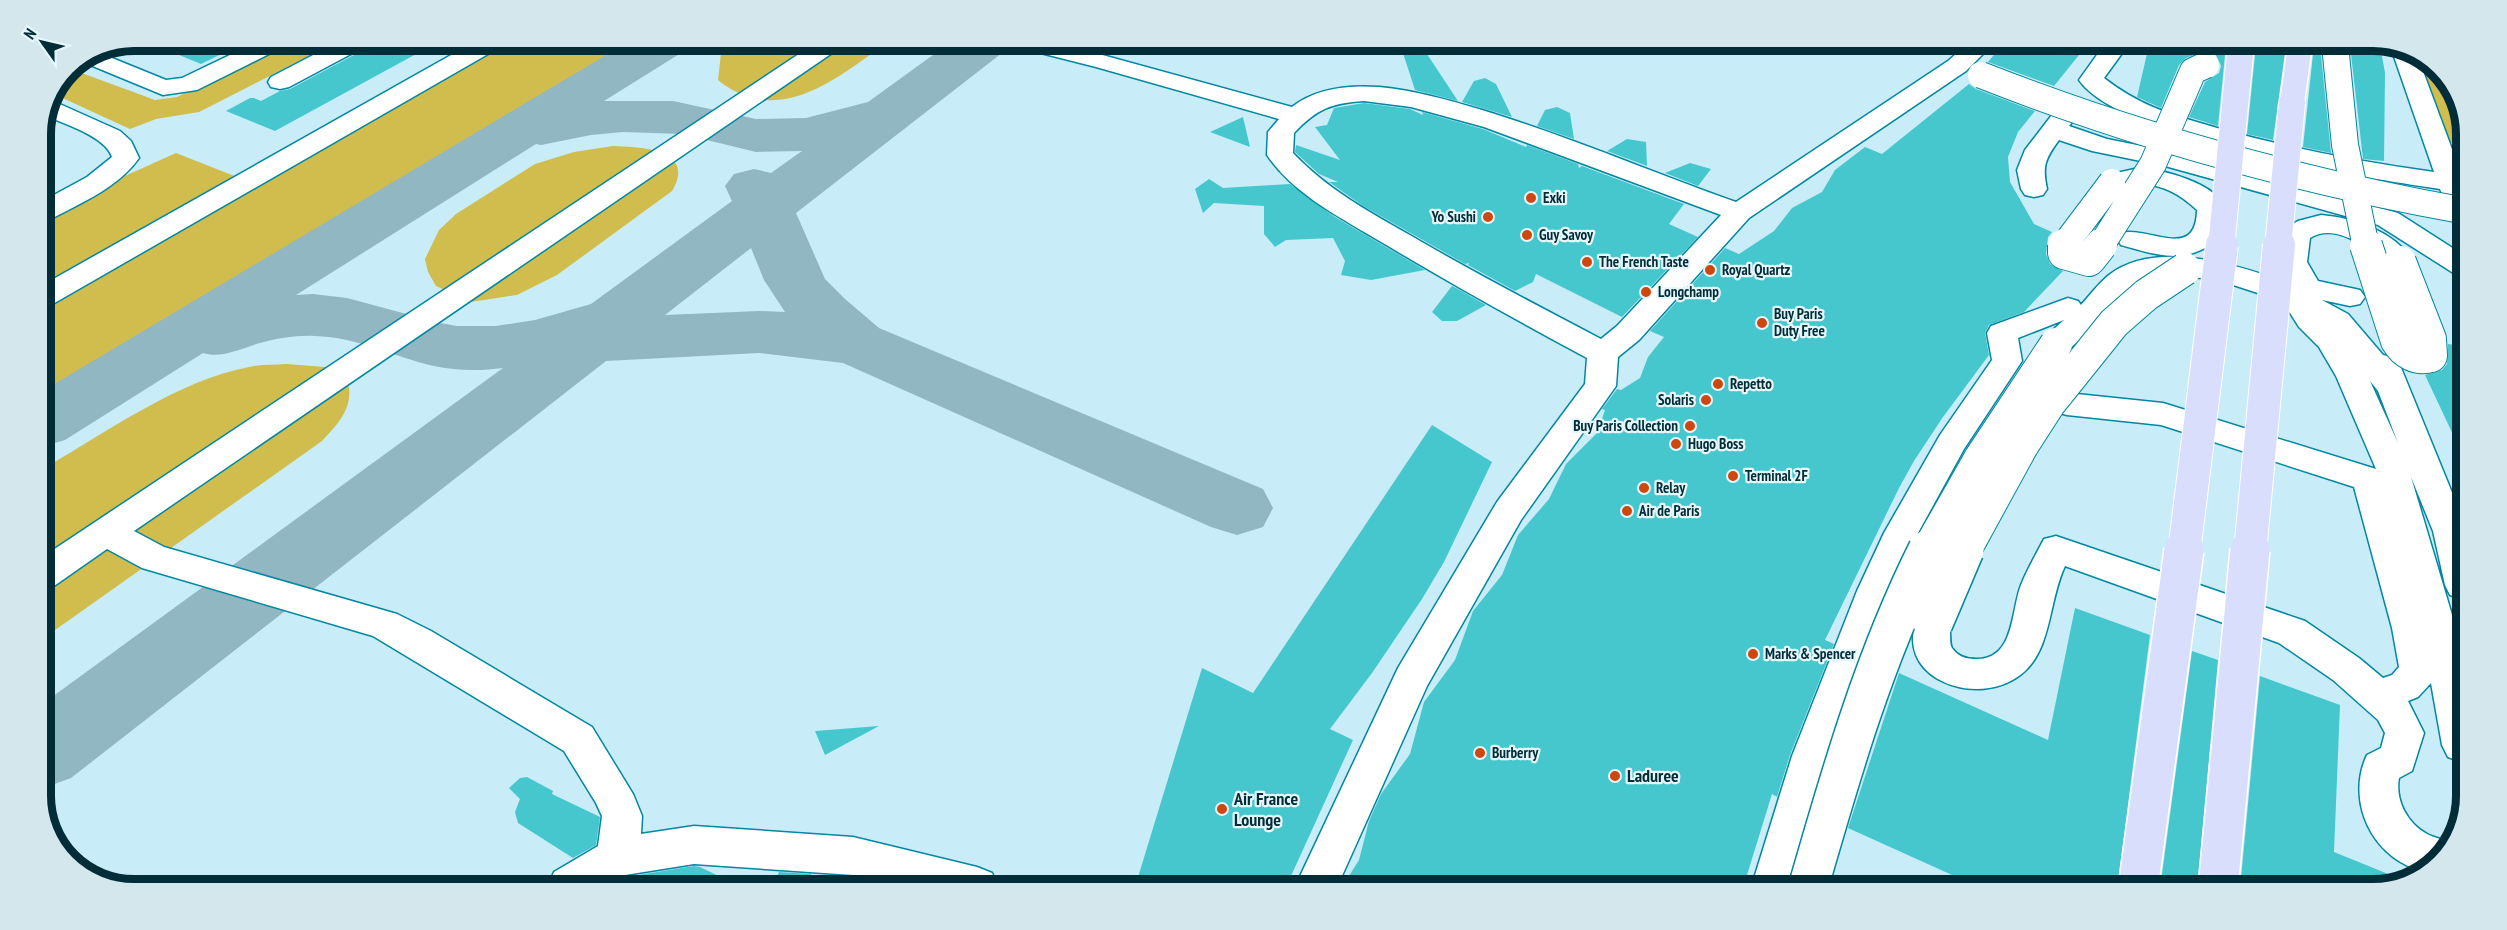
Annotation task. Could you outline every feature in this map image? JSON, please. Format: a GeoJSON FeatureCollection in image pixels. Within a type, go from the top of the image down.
{"type":"FeatureCollection","features":[{"type":"Feature","properties":{"kind":"main road"},"geometry":{"type":"LineString","coordinates":[[2139,879],[2198,433],[2240,51]]}},
{"type":"Feature","properties":{"kind":"main road"},"geometry":{"type":"LineString","coordinates":[[2219,879],[2292,102],[2299,51]]}},
{"type":"Feature","properties":{"kind":"lane"},"geometry":{"type":"LineString","coordinates":[[97,60],[163,88],[188,85],[257,51]]}},
{"type":"Feature","properties":{"kind":"lane"},"geometry":{"type":"LineString","coordinates":[[280,82],[339,51]]}},
{"type":"Feature","properties":{"kind":"lane"},"geometry":{"type":"LineString","coordinates":[[299,152],[305,130],[450,51]]}},
{"type":"Feature","properties":{"kind":"lane"},"geometry":{"type":"LineString","coordinates":[[51,292],[476,51]]}},
{"type":"Feature","properties":{"kind":"lane"},"geometry":{"type":"LineString","coordinates":[[51,569],[820,51]]}},
{"type":"Feature","properties":{"kind":"lane"},"geometry":{"type":"LineString","coordinates":[[1061,51],[1295,116]]}},
{"type":"Feature","properties":{"kind":"lane"},"geometry":{"type":"LineString","coordinates":[[2034,189],[2030,170],[2038,150],[2112,51]]}},
{"type":"Feature","properties":{"kind":"lane"},"geometry":{"type":"LineString","coordinates":[[2324,51],[2331,132],[2352,251],[2381,341],[2392,387],[2450,531],[2456,552]]}},
{"type":"Feature","properties":{"kind":"lane"},"geometry":{"type":"LineString","coordinates":[[2336,51],[2342,125],[2363,234],[2319,223],[2305,226],[2296,234],[2293,262],[2308,288],[2350,297]]}},
{"type":"Feature","properties":{"kind":"lane"},"geometry":{"type":"LineString","coordinates":[[2131,239],[2162,247],[2184,248],[2201,238],[2209,229],[2211,208],[2181,184],[2151,177],[2139,177],[2127,176],[2112,182],[2063,246],[2064,253],[2090,260],[2108,236],[2142,182],[2147,173],[2153,164],[2193,71],[2208,55]]}},
{"type":"Feature","properties":{"kind":"lane"},"geometry":{"type":"LineString","coordinates":[[2055,344],[2059,330],[2081,293],[2163,166],[2208,55]]}},
{"type":"Feature","properties":{"kind":"lane"},"geometry":{"type":"LineString","coordinates":[[1320,879],[1411,679],[1509,511],[1600,386],[1603,352],[1628,333],[1739,212],[1969,57],[2031,96],[2114,125],[2205,152],[2401,200],[2456,209]]}},
{"type":"Feature","properties":{"kind":"lane"},"geometry":{"type":"LineString","coordinates":[[2407,58],[2456,196]]}},
{"type":"Feature","properties":{"kind":"lane"},"geometry":{"type":"LineString","coordinates":[[2091,80],[2119,102],[2157,118],[2263,149],[2377,172],[2451,183]]}},
{"type":"Feature","properties":{"kind":"lane"},"geometry":{"type":"LineString","coordinates":[[1603,352],[1422,255],[1333,202],[1295,172],[1280,154],[1281,132],[1295,116],[1311,104],[1332,97],[1372,93],[1421,101],[1501,123],[1739,212]]}},
{"type":"Feature","properties":{"kind":"lane"},"geometry":{"type":"LineString","coordinates":[[51,208],[97,184],[111,174],[126,158],[122,146],[111,136],[55,110]]}},
{"type":"Feature","properties":{"kind":"lane"},"geometry":{"type":"LineString","coordinates":[[2054,129],[2100,146],[2168,159],[2388,219],[2456,262]]}},
{"type":"Feature","properties":{"kind":"lane"},"geometry":{"type":"LineString","coordinates":[[1811,879],[1834,795],[1873,678],[1909,591],[1942,523],[1975,467],[2055,344],[2085,318],[2120,280],[2140,271],[2163,266],[2218,270],[2237,274],[2280,290],[2337,321],[2392,387]]}},
{"type":"Feature","properties":{"kind":"lane"},"geometry":{"type":"LineString","coordinates":[[2184,269],[2145,295],[2114,322],[2049,404],[1971,535],[1925,634],[1940,663],[1961,674],[1978,676],[2002,669],[2023,646],[2038,587],[2055,549],[2292,632],[2346,669],[2392,708],[2405,733],[2398,759],[2381,767],[2376,782],[2377,800],[2386,820],[2404,842],[2431,856]]}},
{"type":"Feature","properties":{"kind":"lane"},"geometry":{"type":"LineString","coordinates":[[1774,879],[1812,756],[1875,591],[1902,532],[1952,443],[2007,361],[2003,335],[2081,293]]}},
{"type":"Feature","properties":{"kind":"lane"},"geometry":{"type":"LineString","coordinates":[[2296,299],[2310,320],[2330,340],[2352,376],[2391,463],[2445,651],[2456,712]]}},
{"type":"Feature","properties":{"kind":"lane"},"geometry":{"type":"LineString","coordinates":[[2067,404],[2163,414],[2369,479],[2410,628],[2418,672],[2405,686],[2378,696]]}},
{"type":"Feature","properties":{"kind":"lane"},"geometry":{"type":"LineString","coordinates":[[107,533],[154,558],[384,624],[578,739],[613,794],[621,816],[618,857]]}},
{"type":"Feature","properties":{"kind":"lane"},"geometry":{"type":"LineString","coordinates":[[581,879],[618,857],[694,845],[853,856],[948,879]]}},
{"type":"Feature","properties":{"kind":"shaded area"},"geometry":{"type":"Polygon","coordinates":[[[270,51],[318,51],[199,112],[156,119],[130,129],[60,97],[79,72],[155,100],[177,97],[270,51]]]}},
{"type":"Feature","properties":{"kind":"shaded area"},"geometry":{"type":"Polygon","coordinates":[[[476,51],[614,51],[51,390],[51,214],[107,184],[176,153],[247,181],[476,51]]]}},
{"type":"Feature","properties":{"kind":"shaded area"},"geometry":{"type":"Polygon","coordinates":[[[723,51],[875,51],[828,83],[807,93],[785,99],[763,100],[741,94],[718,80],[723,51]]]}},
{"type":"Feature","properties":{"kind":"shaded area"},"geometry":{"type":"Polygon","coordinates":[[[2421,66],[2439,83],[2452,107],[2456,145],[2448,141],[2421,66]]]}},
{"type":"Feature","properties":{"kind":"shaded area"},"geometry":{"type":"Polygon","coordinates":[[[613,146],[651,150],[672,159],[677,166],[678,177],[672,191],[557,275],[517,295],[471,302],[436,286],[428,272],[425,259],[439,230],[456,214],[535,164],[574,152],[613,146]]]}},
{"type":"Feature","properties":{"kind":"shaded area"},"geometry":{"type":"Polygon","coordinates":[[[263,365],[325,367],[349,387],[346,410],[333,429],[322,441],[51,633],[51,464],[169,396],[222,374],[263,365]]]}},
{"type":"Feature","properties":{"kind":"building"},"geometry":{"type":"Polygon","coordinates":[[[169,51],[228,51],[201,64],[169,51]]]}},
{"type":"Feature","properties":{"kind":"building"},"geometry":{"type":"Polygon","coordinates":[[[361,51],[422,51],[275,131],[226,111],[250,98],[261,101],[280,91],[290,89],[361,51]]]}},
{"type":"Feature","properties":{"kind":"building"},"geometry":{"type":"Polygon","coordinates":[[[1402,51],[1420,51],[1427,54],[1458,101],[1415,90],[1402,51]]]}},
{"type":"Feature","properties":{"kind":"building"},"geometry":{"type":"Polygon","coordinates":[[[1997,51],[2082,51],[2054,86],[1988,62],[1997,51]]]}},
{"type":"Feature","properties":{"kind":"building"},"geometry":{"type":"Polygon","coordinates":[[[2148,51],[2204,51],[2186,58],[2179,65],[2161,108],[2137,97],[2148,51]]]}},
{"type":"Feature","properties":{"kind":"building"},"geometry":{"type":"Polygon","coordinates":[[[2210,51],[2225,51],[2218,126],[2189,117],[2205,82],[2219,73],[2221,66],[2215,53],[2210,51]]]}},
{"type":"Feature","properties":{"kind":"building"},"geometry":{"type":"Polygon","coordinates":[[[2255,51],[2285,51],[2273,140],[2247,134],[2255,51]]]}},
{"type":"Feature","properties":{"kind":"building"},"geometry":{"type":"Polygon","coordinates":[[[2313,51],[2321,51],[2331,153],[2303,147],[2313,51]]]}},
{"type":"Feature","properties":{"kind":"building"},"geometry":{"type":"Polygon","coordinates":[[[2351,51],[2381,52],[2385,73],[2384,161],[2363,159],[2351,51]]]}},
{"type":"Feature","properties":{"kind":"building"},"geometry":{"type":"Polygon","coordinates":[[[1485,78],[1496,84],[1512,117],[1462,102],[1474,81],[1485,78]]]}},
{"type":"Feature","properties":{"kind":"building","name":"Terminal 2F"},"geometry":{"type":"Polygon","coordinates":[[[1969,84],[1976,89],[2035,111],[2018,132],[2008,157],[2010,182],[2034,224],[2052,232],[2048,237],[2046,254],[2050,264],[2063,271],[2024,312],[1989,325],[1985,333],[1989,355],[1943,417],[1899,488],[1825,640],[1834,644],[1790,755],[1777,797],[1772,794],[1746,879],[1347,879],[1359,860],[1369,821],[1381,794],[1410,754],[1424,702],[1455,660],[1473,611],[1502,575],[1518,535],[1549,499],[1566,464],[1597,433],[1605,410],[1602,409],[1617,389],[1621,390],[1640,378],[1648,357],[1664,337],[1650,331],[1725,248],[1739,254],[1774,231],[1792,208],[1822,192],[1835,170],[1865,147],[1882,154],[1969,84]]]}},
{"type":"Feature","properties":{"kind":"building"},"geometry":{"type":"Polygon","coordinates":[[[1364,103],[1410,109],[1423,115],[1422,112],[1483,129],[1526,147],[1527,145],[1578,164],[1579,168],[1582,166],[1684,204],[1669,224],[1698,237],[1622,317],[1536,274],[1533,282],[1515,291],[1468,265],[1469,263],[1465,264],[1363,206],[1329,182],[1338,182],[1319,174],[1295,152],[1296,145],[1340,160],[1315,127],[1327,125],[1334,108],[1364,103]]]}},
{"type":"Feature","properties":{"kind":"building"},"geometry":{"type":"Polygon","coordinates":[[[1557,107],[1570,113],[1574,139],[1537,126],[1545,110],[1557,107]]]}},
{"type":"Feature","properties":{"kind":"building"},"geometry":{"type":"Polygon","coordinates":[[[1243,117],[1250,147],[1210,132],[1243,117]]]}},
{"type":"Feature","properties":{"kind":"building"},"geometry":{"type":"Polygon","coordinates":[[[1627,139],[1646,142],[1647,166],[1607,151],[1627,139]]]}},
{"type":"Feature","properties":{"kind":"building"},"geometry":{"type":"Polygon","coordinates":[[[1690,163],[1711,169],[1698,186],[1665,173],[1690,163]]]}},
{"type":"Feature","properties":{"kind":"building"},"geometry":{"type":"Polygon","coordinates":[[[1209,179],[1223,188],[1290,184],[1335,217],[1425,270],[1371,280],[1341,275],[1345,261],[1333,238],[1286,240],[1275,247],[1264,234],[1264,206],[1214,203],[1203,213],[1195,189],[1209,179]]]}},
{"type":"Feature","properties":{"kind":"building"},"geometry":{"type":"Polygon","coordinates":[[[1452,286],[1486,305],[1457,321],[1442,321],[1432,312],[1452,286]]]}},
{"type":"Feature","properties":{"kind":"building"},"geometry":{"type":"Polygon","coordinates":[[[2448,344],[2456,345],[2456,441],[2425,375],[2442,370],[2447,364],[2448,344]]]}},
{"type":"Feature","properties":{"kind":"building"},"geometry":{"type":"Polygon","coordinates":[[[1432,425],[1492,462],[1444,562],[1422,599],[1372,673],[1330,729],[1353,740],[1290,879],[1137,879],[1202,668],[1253,693],[1432,425]]]}},
{"type":"Feature","properties":{"kind":"building"},"geometry":{"type":"Polygon","coordinates":[[[2075,608],[2150,635],[2118,879],[1961,879],[1848,828],[1899,673],[2048,740],[2075,608]]]}},
{"type":"Feature","properties":{"kind":"building"},"geometry":{"type":"Polygon","coordinates":[[[2192,651],[2218,660],[2198,879],[2161,879],[2192,651]]]}},
{"type":"Feature","properties":{"kind":"building"},"geometry":{"type":"Polygon","coordinates":[[[2260,676],[2340,705],[2334,852],[2394,876],[2373,879],[2241,879],[2260,676]]]}},
{"type":"Feature","properties":{"kind":"building"},"geometry":{"type":"Polygon","coordinates":[[[879,726],[825,755],[815,731],[879,726]]]}},
{"type":"Feature","properties":{"kind":"building"},"geometry":{"type":"Polygon","coordinates":[[[527,777],[553,791],[552,794],[600,817],[596,845],[573,858],[518,823],[515,812],[520,799],[509,788],[520,778],[527,777]]]}},
{"type":"Feature","properties":{"kind":"building"},"geometry":{"type":"Polygon","coordinates":[[[694,866],[725,879],[623,879],[694,866]]]}},
{"type":"Feature","properties":{"kind":"building"},"geometry":{"type":"Polygon","coordinates":[[[779,872],[811,874],[814,879],[776,879],[779,872]]]}},
{"type":"Feature","properties":{"kind":"taxiway"},"geometry":{"type":"LineString","coordinates":[[51,417],[648,51]]}},
{"type":"Feature","properties":{"kind":"taxiway"},"geometry":{"type":"LineString","coordinates":[[764,207],[972,51]]}},
{"type":"Feature","properties":{"kind":"taxiway"},"geometry":{"type":"LineString","coordinates":[[541,129],[607,117],[655,116],[690,120],[756,136],[789,136],[840,128],[871,118]]}},
{"type":"Feature","properties":{"kind":"taxiway"},"geometry":{"type":"LineString","coordinates":[[754,186],[764,207]]}},
{"type":"Feature","properties":{"kind":"taxiway"},"geometry":{"type":"LineString","coordinates":[[588,341],[764,207]]}},
{"type":"Feature","properties":{"kind":"taxiway"},"geometry":{"type":"LineString","coordinates":[[764,207],[800,289],[822,314],[856,343]]}},
{"type":"Feature","properties":{"kind":"taxiway"},"geometry":{"type":"LineString","coordinates":[[214,335],[250,324],[300,315],[313,315],[359,321],[438,345],[476,348],[535,342],[591,325]]}},
{"type":"Feature","properties":{"kind":"taxiway"},"geometry":{"type":"LineString","coordinates":[[588,341],[759,332],[802,335],[856,343]]}},
{"type":"Feature","properties":{"kind":"taxiway"},"geometry":{"type":"LineString","coordinates":[[578,341],[588,341]]}},
{"type":"Feature","properties":{"kind":"taxiway"},"geometry":{"type":"LineString","coordinates":[[51,744],[588,341]]}},
{"type":"Feature","properties":{"kind":"taxiway"},"geometry":{"type":"LineString","coordinates":[[856,343],[1237,508]]}},
{"type":"Feature","properties":{"kind":"place","name":"Exki"},"geometry":{"type":"Point","coordinates":[1531,198]}},
{"type":"Feature","properties":{"kind":"place","name":"Yo Sushi"},"geometry":{"type":"Point","coordinates":[1488,217]}},
{"type":"Feature","properties":{"kind":"place","name":"Guy Savoy"},"geometry":{"type":"Point","coordinates":[1527,235]}},
{"type":"Feature","properties":{"kind":"place","name":"The French Taste"},"geometry":{"type":"Point","coordinates":[1587,262]}},
{"type":"Feature","properties":{"kind":"place","name":"Royal Quartz"},"geometry":{"type":"Point","coordinates":[1710,270]}},
{"type":"Feature","properties":{"kind":"place","name":"Longchamp"},"geometry":{"type":"Point","coordinates":[1646,292]}},
{"type":"Feature","properties":{"kind":"place","name":"Buy Paris Duty Free"},"geometry":{"type":"Point","coordinates":[1762,323]}},
{"type":"Feature","properties":{"kind":"place","name":"Repetto"},"geometry":{"type":"Point","coordinates":[1718,384]}},
{"type":"Feature","properties":{"kind":"place","name":"Solaris"},"geometry":{"type":"Point","coordinates":[1706,400]}},
{"type":"Feature","properties":{"kind":"place","name":"Buy Paris Collection"},"geometry":{"type":"Point","coordinates":[1690,426]}},
{"type":"Feature","properties":{"kind":"place","name":"Hugo Boss"},"geometry":{"type":"Point","coordinates":[1676,444]}},
{"type":"Feature","properties":{"kind":"place","name":"Terminal 2F"},"geometry":{"type":"Point","coordinates":[1733,476]}},
{"type":"Feature","properties":{"kind":"place","name":"Relay"},"geometry":{"type":"Point","coordinates":[1644,488]}},
{"type":"Feature","properties":{"kind":"place","name":"Air de Paris"},"geometry":{"type":"Point","coordinates":[1627,511]}},
{"type":"Feature","properties":{"kind":"place","name":"Marks & Spencer"},"geometry":{"type":"Point","coordinates":[1753,654]}},
{"type":"Feature","properties":{"kind":"place","name":"Burberry"},"geometry":{"type":"Point","coordinates":[1480,753]}},
{"type":"Feature","properties":{"kind":"place","name":"Laduree"},"geometry":{"type":"Point","coordinates":[1615,776]}},
{"type":"Feature","properties":{"kind":"place","name":"Air France Lounge"},"geometry":{"type":"Point","coordinates":[1222,809]}}]}
